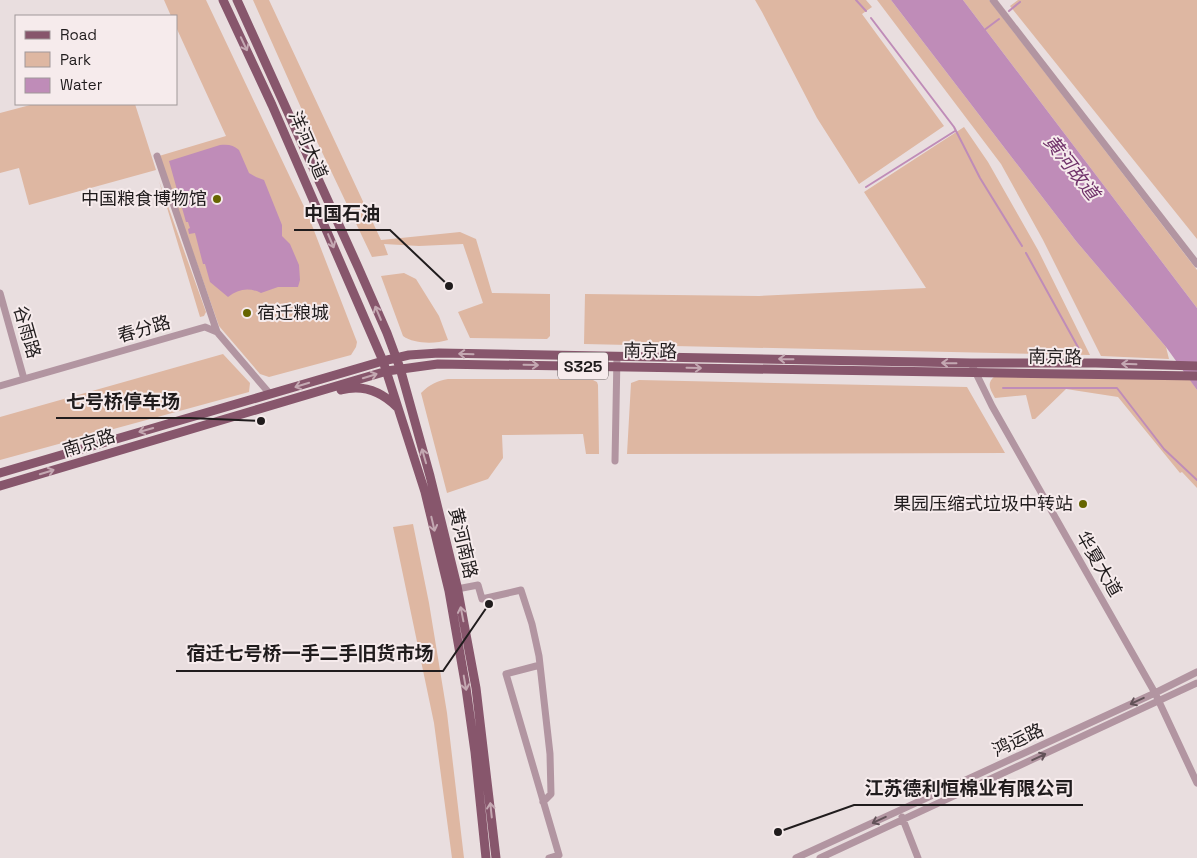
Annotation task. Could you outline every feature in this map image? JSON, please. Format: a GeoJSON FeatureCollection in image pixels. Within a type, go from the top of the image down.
{"type":"FeatureCollection","features":[{"type":"Feature","properties":{"kind":"main road","name":"洋河大道"},"geometry":{"type":"LineString","coordinates":[[223,0],[272,105],[383,361]]}},
{"type":"Feature","properties":{"kind":"main road","name":"洋河大道"},"geometry":{"type":"LineString","coordinates":[[237,0],[358,267],[396,358]]}},
{"type":"Feature","properties":{"kind":"main road","name":"南京路"},"geometry":{"type":"LineString","coordinates":[[0,473],[383,361],[439,352],[972,367],[1197,376]]}},
{"type":"Feature","properties":{"kind":"main road","name":"黄河南路"},"geometry":{"type":"LineString","coordinates":[[396,358],[434,493],[457,589],[476,688],[496,858]]}},
{"type":"Feature","properties":{"kind":"main road","name":"黄河南路"},"geometry":{"type":"LineString","coordinates":[[383,361],[425,492],[448,591],[468,697],[486,858]]}},
{"type":"Feature","properties":{"kind":"main road","name":"南京路"},"geometry":{"type":"LineString","coordinates":[[0,486],[387,371],[438,364],[617,367],[972,367],[1096,363],[1197,366]]}},
{"type":"Feature","properties":{"kind":"main road"},"geometry":{"type":"LineString","coordinates":[[261,409],[270,409],[347,388],[357,388],[378,392],[388,398],[399,410]]}},
{"type":"Feature","properties":{"kind":"street"},"geometry":{"type":"LineString","coordinates":[[994,0],[1197,264]]}},
{"type":"Feature","properties":{"kind":"street"},"geometry":{"type":"LineString","coordinates":[[157,156],[217,332],[270,394]]}},
{"type":"Feature","properties":{"kind":"street","name":"谷雨路"},"geometry":{"type":"LineString","coordinates":[[0,293],[24,379]]}},
{"type":"Feature","properties":{"kind":"street"},"geometry":{"type":"LineString","coordinates":[[210,312],[204,327],[217,332]]}},
{"type":"Feature","properties":{"kind":"street","name":"春分路"},"geometry":{"type":"LineString","coordinates":[[0,386],[204,327]]}},
{"type":"Feature","properties":{"kind":"street"},"geometry":{"type":"LineString","coordinates":[[615,461],[617,356]]}},
{"type":"Feature","properties":{"kind":"street","name":"华夏大道"},"geometry":{"type":"LineString","coordinates":[[972,367],[1160,702],[1197,783]]}},
{"type":"Feature","properties":{"kind":"street"},"geometry":{"type":"LineString","coordinates":[[457,589],[478,585],[482,600],[521,590],[532,624],[540,665],[550,754],[550,794],[543,802]]}},
{"type":"Feature","properties":{"kind":"street"},"geometry":{"type":"LineString","coordinates":[[540,665],[506,674],[559,855],[549,858]]}},
{"type":"Feature","properties":{"kind":"street","name":"鸿运路"},"geometry":{"type":"LineString","coordinates":[[796,858],[1197,672]]}},
{"type":"Feature","properties":{"kind":"street","name":"鸿运路"},"geometry":{"type":"LineString","coordinates":[[820,858],[1160,702],[1197,683]]}},
{"type":"Feature","properties":{"kind":"street"},"geometry":{"type":"LineString","coordinates":[[898,812],[904,820],[918,858]]}},
{"type":"Feature","properties":{"kind":"green space"},"geometry":{"type":"Polygon","coordinates":[[[164,0],[206,0],[308,215],[357,342],[351,355],[269,377],[260,374],[219,326],[159,156],[226,136],[178,31],[178,15],[171,15],[164,0]]]}},
{"type":"Feature","properties":{"kind":"green space"},"geometry":{"type":"Polygon","coordinates":[[[253,0],[269,0],[381,240],[460,232],[476,239],[492,293],[550,294],[550,336],[547,339],[470,338],[458,312],[483,303],[463,244],[419,246],[384,244],[388,255],[372,257],[302,110],[253,0]]]}},
{"type":"Feature","properties":{"kind":"green space"},"geometry":{"type":"Polygon","coordinates":[[[755,0],[866,0],[872,7],[862,14],[944,126],[859,184],[817,118],[755,0]]]}},
{"type":"Feature","properties":{"kind":"green space"},"geometry":{"type":"Polygon","coordinates":[[[877,0],[891,0],[1076,241],[1166,347],[1169,359],[1101,356],[1043,240],[1001,164],[877,0]]]}},
{"type":"Feature","properties":{"kind":"green space"},"geometry":{"type":"Polygon","coordinates":[[[963,0],[989,0],[1197,270],[1197,308],[963,0]]]}},
{"type":"Feature","properties":{"kind":"green space"},"geometry":{"type":"Polygon","coordinates":[[[1018,0],[1197,0],[1197,239],[1010,6],[1018,0]]]}},
{"type":"Feature","properties":{"kind":"green space"},"geometry":{"type":"Polygon","coordinates":[[[30,105],[135,105],[156,170],[29,205],[19,168],[0,173],[0,113],[30,105]]]}},
{"type":"Feature","properties":{"kind":"green space"},"geometry":{"type":"Polygon","coordinates":[[[964,127],[988,162],[1038,250],[1090,355],[584,344],[585,294],[759,296],[926,288],[864,192],[964,127]]]}},
{"type":"Feature","properties":{"kind":"green space"},"geometry":{"type":"Polygon","coordinates":[[[159,181],[206,312],[204,316],[200,317],[159,181]]]}},
{"type":"Feature","properties":{"kind":"green space"},"geometry":{"type":"Polygon","coordinates":[[[404,273],[416,279],[439,316],[448,340],[437,342],[413,341],[403,336],[381,276],[404,273]]]}},
{"type":"Feature","properties":{"kind":"green space"},"geometry":{"type":"Polygon","coordinates":[[[223,354],[250,383],[249,392],[0,460],[0,417],[223,354]]]}},
{"type":"Feature","properties":{"kind":"green space"},"geometry":{"type":"Polygon","coordinates":[[[995,376],[1189,378],[1197,390],[1197,488],[1182,472],[1180,473],[1118,397],[1066,389],[1035,419],[1032,419],[1026,395],[995,398],[990,389],[990,381],[995,376]]]}},
{"type":"Feature","properties":{"kind":"green space"},"geometry":{"type":"Polygon","coordinates":[[[448,379],[591,379],[597,382],[598,385],[599,454],[586,454],[583,434],[502,435],[503,458],[488,479],[447,493],[421,393],[434,383],[448,379]]]}},
{"type":"Feature","properties":{"kind":"green space"},"geometry":{"type":"Polygon","coordinates":[[[639,380],[967,387],[1005,453],[627,454],[631,383],[639,380]]]}},
{"type":"Feature","properties":{"kind":"green space"},"geometry":{"type":"Polygon","coordinates":[[[413,524],[429,603],[447,713],[464,858],[452,858],[434,723],[393,527],[413,524]]]}},
{"type":"Feature","properties":{"kind":"water","name":"黄河故道"},"geometry":{"type":"Polygon","coordinates":[[[891,0],[963,0],[1197,308],[1197,390],[1166,347],[1076,241],[891,0]]]}},
{"type":"Feature","properties":{"kind":"water"},"geometry":{"type":"Polygon","coordinates":[[[220,145],[231,145],[237,148],[249,173],[264,180],[282,225],[282,236],[290,244],[299,265],[300,280],[298,287],[278,287],[261,293],[244,290],[228,297],[210,282],[195,233],[189,234],[188,229],[190,228],[188,222],[186,222],[169,161],[220,145]]]}},
{"type":"Feature","properties":{"kind":"waterway"},"geometry":{"type":"LineString","coordinates":[[856,0],[866,11]]}},
{"type":"Feature","properties":{"kind":"waterway"},"geometry":{"type":"LineString","coordinates":[[1009,11],[1020,2]]}},
{"type":"Feature","properties":{"kind":"waterway"},"geometry":{"type":"LineString","coordinates":[[871,18],[954,127],[980,178],[1022,246]]}},
{"type":"Feature","properties":{"kind":"waterway"},"geometry":{"type":"LineString","coordinates":[[983,31],[999,19]]}},
{"type":"Feature","properties":{"kind":"waterway"},"geometry":{"type":"LineString","coordinates":[[866,187],[955,131]]}},
{"type":"Feature","properties":{"kind":"waterway"},"geometry":{"type":"LineString","coordinates":[[1026,253],[1079,349]]}},
{"type":"Feature","properties":{"kind":"waterway"},"geometry":{"type":"LineString","coordinates":[[1003,388],[1117,388],[1164,449],[1197,480]]}},
{"type":"Feature","properties":{"kind":"place","name":"中国粮食博物馆"},"geometry":{"type":"Point","coordinates":[217,199]}},
{"type":"Feature","properties":{"kind":"place","name":"中国石油"},"geometry":{"type":"Point","coordinates":[449,286]}},
{"type":"Feature","properties":{"kind":"place","name":"宿迁粮城"},"geometry":{"type":"Point","coordinates":[247,313]}},
{"type":"Feature","properties":{"kind":"place","name":"七号桥停车场"},"geometry":{"type":"Point","coordinates":[261,421]}},
{"type":"Feature","properties":{"kind":"place","name":"果园压缩式垃圾中转站"},"geometry":{"type":"Point","coordinates":[1083,504]}},
{"type":"Feature","properties":{"kind":"place","name":"宿迁七号桥一手二手旧货市场"},"geometry":{"type":"Point","coordinates":[489,604]}},
{"type":"Feature","properties":{"kind":"place","name":"江苏德利恒棉业有限公司"},"geometry":{"type":"Point","coordinates":[778,832]}}]}
